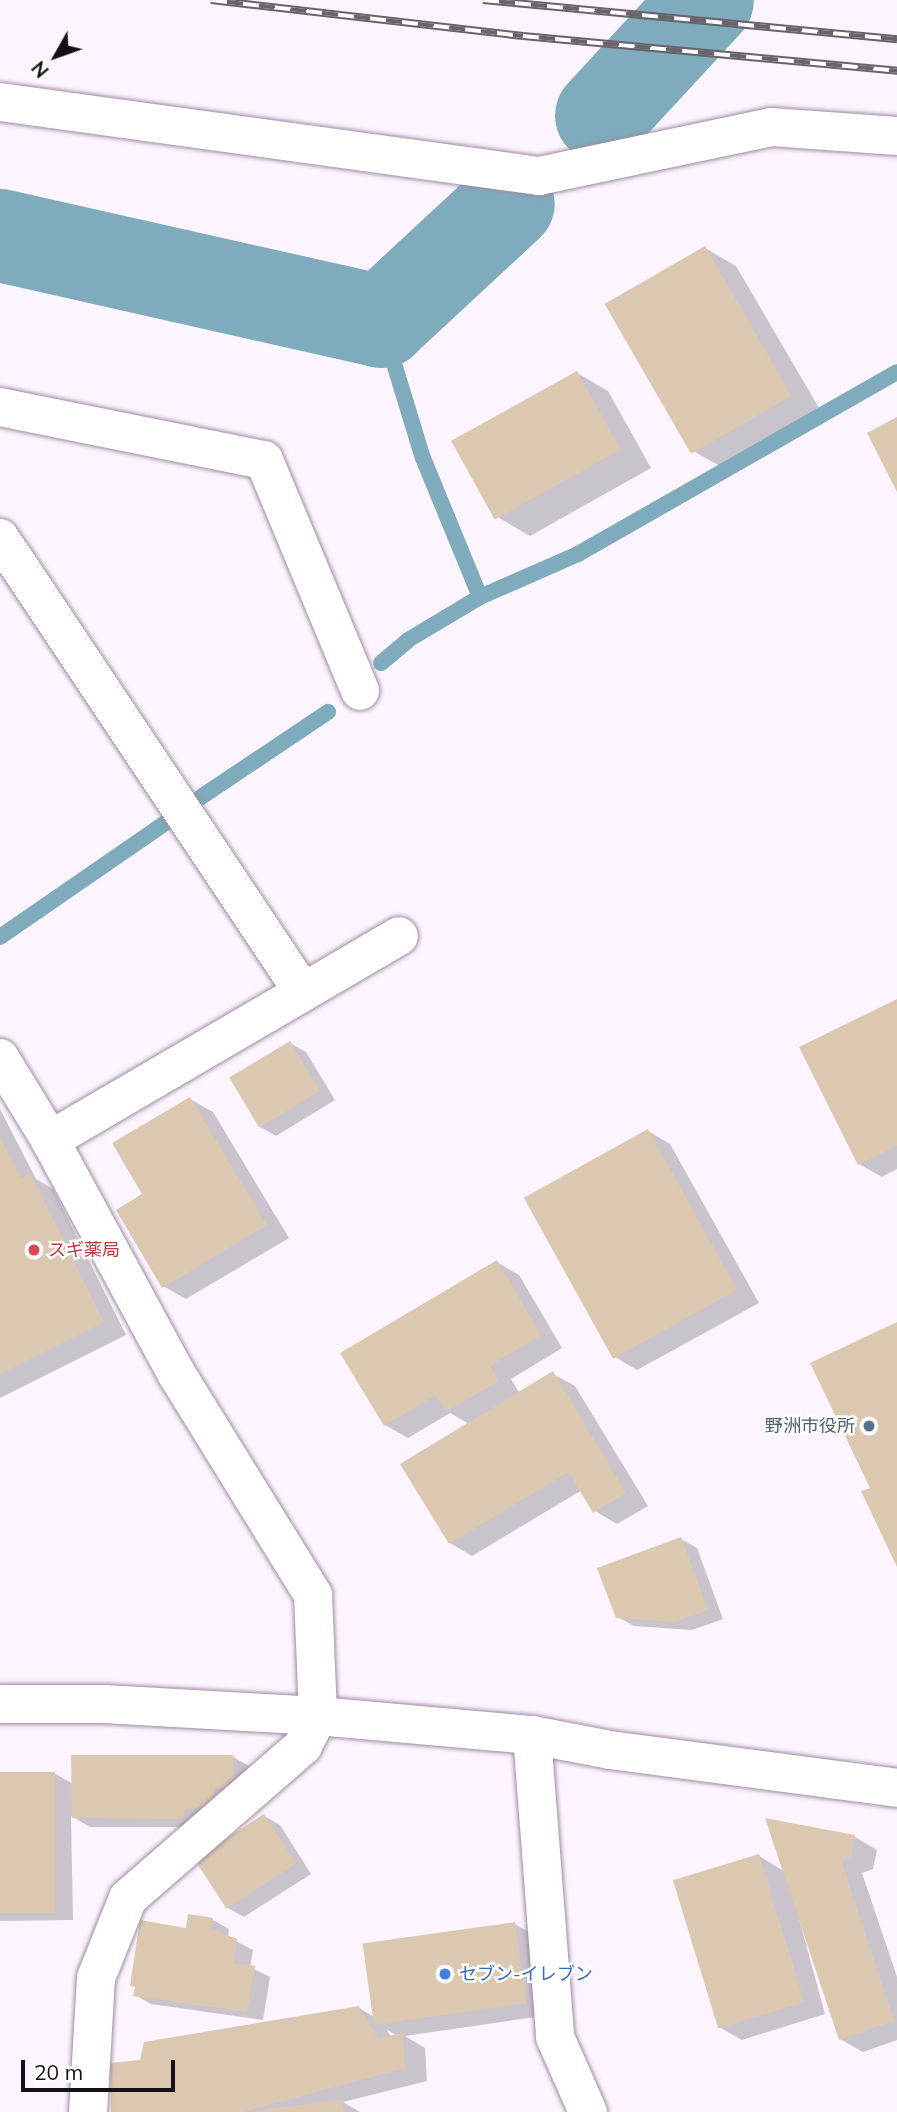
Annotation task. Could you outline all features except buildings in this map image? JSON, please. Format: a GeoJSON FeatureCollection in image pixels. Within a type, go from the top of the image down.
{"type":"FeatureCollection","features":[{"type":"Feature","properties":{"kind":"street"},"geometry":{"type":"LineString","coordinates":[[0,102],[539,176],[771,127],[897,136]]}},
{"type":"Feature","properties":{"kind":"street"},"geometry":{"type":"LineString","coordinates":[[0,407],[264,460],[360,691]]}},
{"type":"Feature","properties":{"kind":"street"},"geometry":{"type":"LineString","coordinates":[[0,538],[303,992]]}},
{"type":"Feature","properties":{"kind":"street"},"geometry":{"type":"LineString","coordinates":[[50,1140],[399,936]]}},
{"type":"Feature","properties":{"kind":"street"},"geometry":{"type":"LineString","coordinates":[[0,1058],[50,1140],[176,1373],[313,1595],[318,1716],[303,1746],[128,1898],[96,1978],[88,2112]]}},
{"type":"Feature","properties":{"kind":"street"},"geometry":{"type":"LineString","coordinates":[[0,1704],[104,1704],[318,1716],[532,1735],[897,1788]]}},
{"type":"Feature","properties":{"kind":"street"},"geometry":{"type":"LineString","coordinates":[[532,1735],[555,2037],[588,2112]]}},
{"type":"Feature","properties":{"kind":"waterway"},"geometry":{"type":"LineString","coordinates":[[601,115],[707,0]]}},
{"type":"Feature","properties":{"kind":"waterway"},"geometry":{"type":"LineString","coordinates":[[0,235],[381,321],[508,203]]}},
{"type":"Feature","properties":{"kind":"waterway"},"geometry":{"type":"LineString","coordinates":[[381,321],[423,458],[480,597]]}},
{"type":"Feature","properties":{"kind":"waterway"},"geometry":{"type":"LineString","coordinates":[[381,663],[408,640],[480,597],[578,554],[897,372]]}},
{"type":"Feature","properties":{"kind":"waterway"},"geometry":{"type":"LineString","coordinates":[[201,797],[328,712]]}},
{"type":"Feature","properties":{"kind":"waterway"},"geometry":{"type":"LineString","coordinates":[[0,937],[165,823]]}},
{"type":"Feature","properties":{"kind":"railway"},"geometry":{"type":"LineString","coordinates":[[211,0],[523,36],[897,71]]}},
{"type":"Feature","properties":{"kind":"railway"},"geometry":{"type":"LineString","coordinates":[[483,0],[897,39]]}},
{"type":"Feature","properties":{"kind":"place","name":"スギ薬局"},"geometry":{"type":"Point","coordinates":[34,1250]}},
{"type":"Feature","properties":{"kind":"place","name":"野洲市役所"},"geometry":{"type":"Point","coordinates":[869,1426]}},
{"type":"Feature","properties":{"kind":"place","name":"セブン-イレブン"},"geometry":{"type":"Point","coordinates":[445,1974]}}]}
